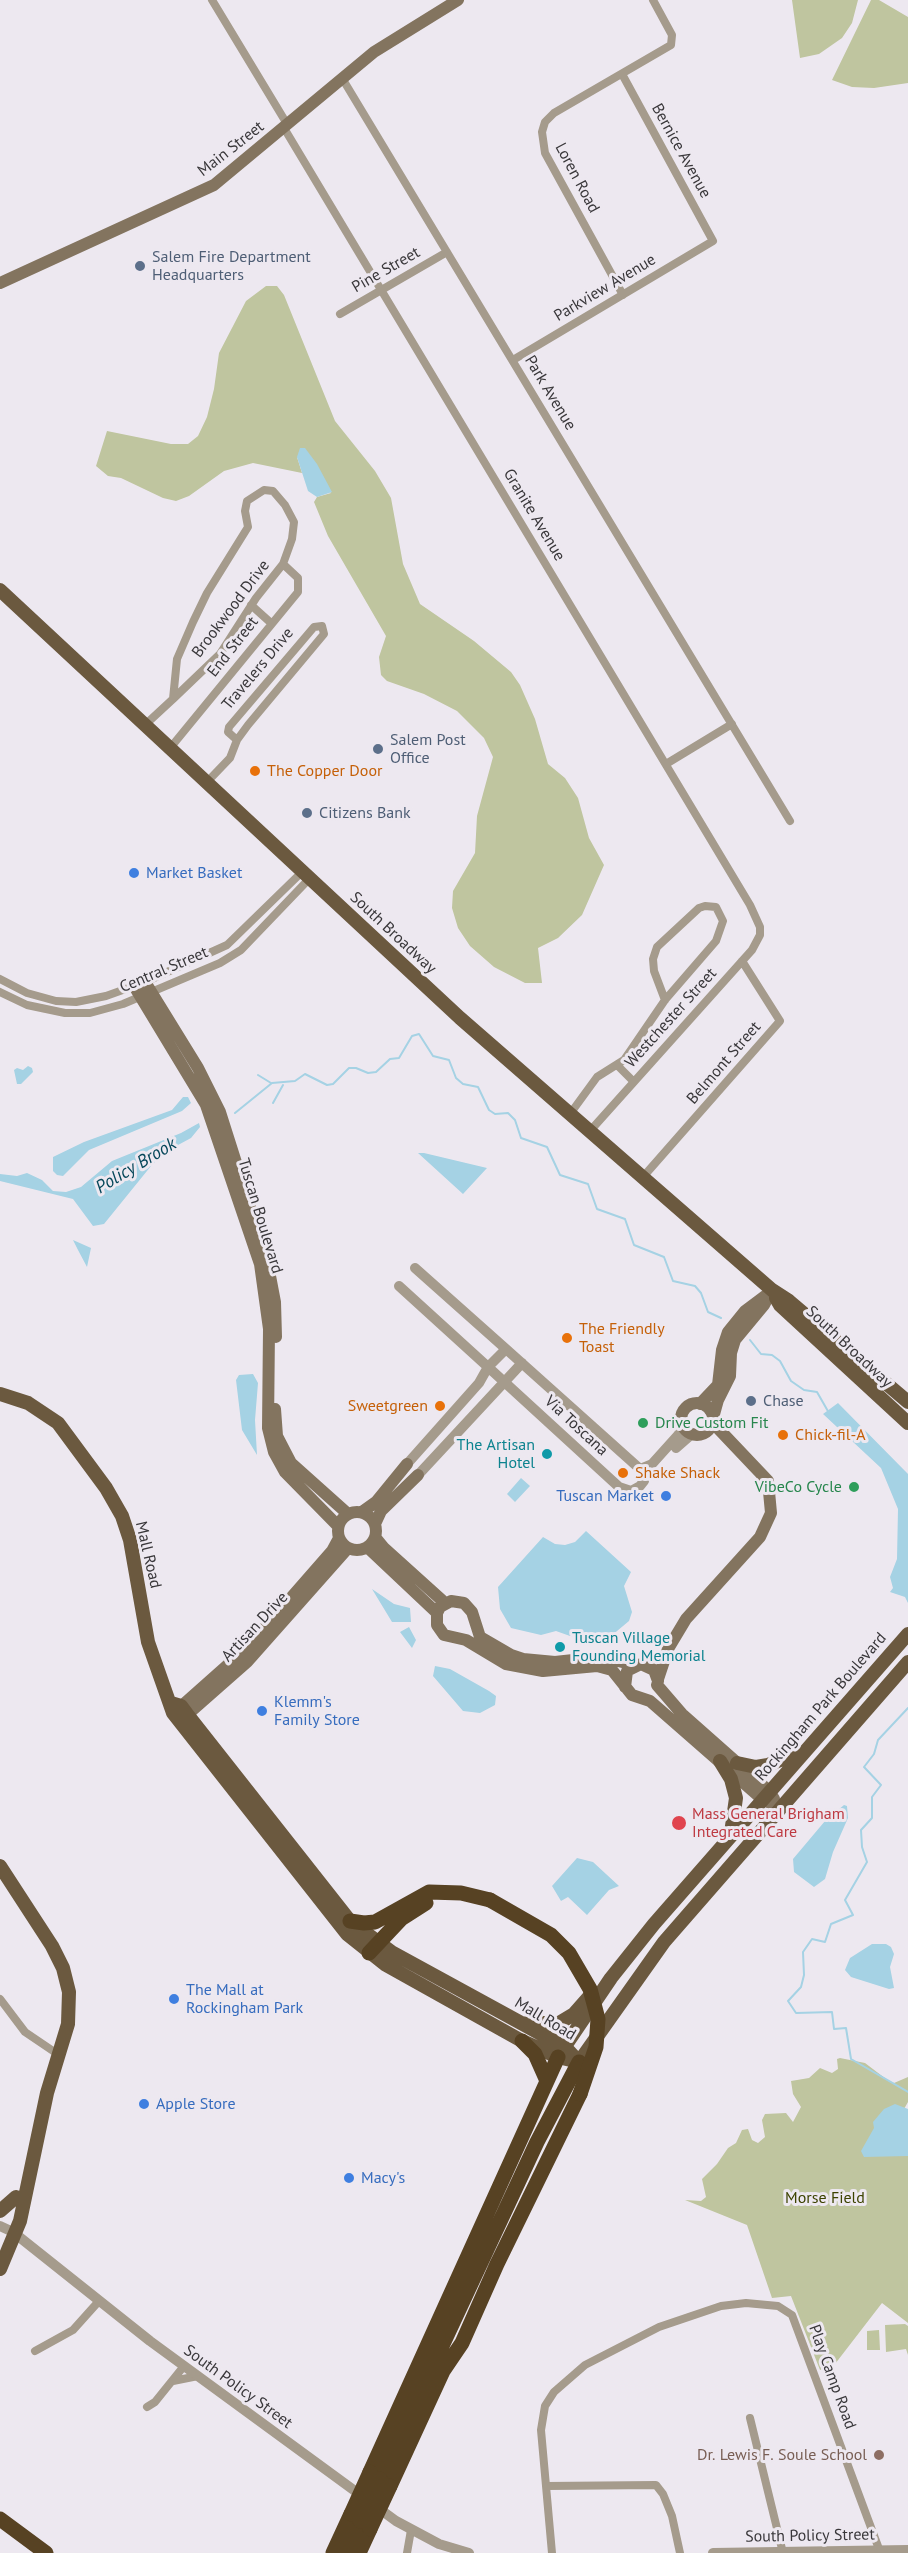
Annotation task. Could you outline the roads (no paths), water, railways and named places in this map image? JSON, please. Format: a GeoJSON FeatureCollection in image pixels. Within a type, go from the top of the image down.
{"type":"FeatureCollection","features":[{"type":"Feature","properties":{"kind":"highway"},"geometry":{"type":"LineString","coordinates":[[350,1921],[375,1922],[429,1892],[461,1893],[490,1900],[551,1935],[574,1959],[590,1989],[598,2019],[596,2047],[580,2094],[497,2264],[462,2343],[443,2371],[380,2479]]}},
{"type":"Feature","properties":{"kind":"highway"},"geometry":{"type":"LineString","coordinates":[[373,1948],[411,1911],[430,1900],[461,1893]]}},
{"type":"Feature","properties":{"kind":"highway"},"geometry":{"type":"LineString","coordinates":[[522,2041],[535,2054],[547,2081]]}},
{"type":"Feature","properties":{"kind":"highway"},"geometry":{"type":"LineString","coordinates":[[359,2553],[360,2521],[380,2479],[547,2081],[562,2052]]}},
{"type":"Feature","properties":{"kind":"highway"},"geometry":{"type":"LineString","coordinates":[[337,2551],[360,2521],[456,2320],[537,2142],[579,2062]]}},
{"type":"Feature","properties":{"kind":"highway"},"geometry":{"type":"LineString","coordinates":[[443,2371],[456,2320]]}},
{"type":"Feature","properties":{"kind":"highway"},"geometry":{"type":"LineString","coordinates":[[0,2519],[46,2553]]}},
{"type":"Feature","properties":{"kind":"highway"},"geometry":{"type":"LineString","coordinates":[[0,2528],[27,2553]]}},
{"type":"Feature","properties":{"kind":"main road","name":"Main Street"},"geometry":{"type":"LineString","coordinates":[[0,283],[207,189],[237,168],[342,78],[388,42],[458,0]]}},
{"type":"Feature","properties":{"kind":"main road","name":"South Broadway"},"geometry":{"type":"LineString","coordinates":[[0,590],[460,1018],[772,1290],[789,1301],[908,1402]]}},
{"type":"Feature","properties":{"kind":"main road","name":"Tuscan Boulevard"},"geometry":{"type":"LineString","coordinates":[[142,990],[214,1097],[264,1249],[276,1314],[275,1411],[281,1445],[299,1472],[348,1514]]}},
{"type":"Feature","properties":{"kind":"main road","name":"Tuscan Boulevard"},"geometry":{"type":"LineString","coordinates":[[142,990],[206,1105],[260,1264],[269,1329],[268,1428],[274,1452],[285,1472],[339,1532]]}},
{"type":"Feature","properties":{"kind":"main road","name":"South Broadway"},"geometry":{"type":"LineString","coordinates":[[772,1290],[780,1305],[908,1423]]}},
{"type":"Feature","properties":{"kind":"main road"},"geometry":{"type":"LineString","coordinates":[[772,1290],[745,1311],[728,1332],[722,1350],[718,1385],[700,1404],[686,1408],[682,1423],[697,1434],[711,1437],[729,1451],[762,1481],[772,1497]]}},
{"type":"Feature","properties":{"kind":"main road"},"geometry":{"type":"LineString","coordinates":[[697,1434],[713,1420],[718,1400],[730,1376],[731,1353],[735,1340],[764,1305],[772,1290]]}},
{"type":"Feature","properties":{"kind":"main road","name":"Mall Road"},"geometry":{"type":"LineString","coordinates":[[0,1394],[28,1403],[58,1423],[89,1463],[118,1508],[132,1546],[152,1659],[178,1712],[347,1934],[519,2022],[579,2062]]}},
{"type":"Feature","properties":{"kind":"main road"},"geometry":{"type":"LineString","coordinates":[[626,1687],[625,1676],[638,1664],[655,1655],[672,1631],[686,1619],[760,1537],[771,1513],[772,1497],[768,1480],[720,1434],[709,1408],[700,1404]]}},
{"type":"Feature","properties":{"kind":"main road"},"geometry":{"type":"LineString","coordinates":[[407,1464],[376,1502],[362,1512],[348,1514],[339,1532],[348,1548],[355,1550],[372,1536],[381,1511],[418,1475]]}},
{"type":"Feature","properties":{"kind":"main road"},"geometry":{"type":"LineString","coordinates":[[362,1512],[372,1536],[441,1608]]}},
{"type":"Feature","properties":{"kind":"main road","name":"Artisan Drive"},"geometry":{"type":"LineString","coordinates":[[178,1712],[248,1647],[332,1551],[339,1532]]}},
{"type":"Feature","properties":{"kind":"main road","name":"Artisan Drive"},"geometry":{"type":"LineString","coordinates":[[178,1712],[247,1662],[348,1548]]}},
{"type":"Feature","properties":{"kind":"main road"},"geometry":{"type":"LineString","coordinates":[[765,1795],[737,1762],[682,1714],[657,1682],[650,1666],[601,1657],[555,1662],[517,1657],[480,1637],[464,1603],[451,1601],[441,1608],[436,1619],[440,1631],[466,1640],[488,1655],[520,1668],[557,1671],[606,1668],[617,1675],[632,1695],[642,1697],[780,1808]]}},
{"type":"Feature","properties":{"kind":"main road"},"geometry":{"type":"LineString","coordinates":[[456,1638],[471,1629],[473,1618]]}},
{"type":"Feature","properties":{"kind":"main road"},"geometry":{"type":"LineString","coordinates":[[642,1697],[651,1693],[668,1649],[686,1619]]}},
{"type":"Feature","properties":{"kind":"main road","name":"Rockingham Park Boulevard"},"geometry":{"type":"LineString","coordinates":[[562,2052],[611,1978],[765,1795],[908,1634]]}},
{"type":"Feature","properties":{"kind":"main road"},"geometry":{"type":"LineString","coordinates":[[579,2062],[664,1942],[908,1662]]}},
{"type":"Feature","properties":{"kind":"main road","name":"Mall Road"},"geometry":{"type":"LineString","coordinates":[[178,1712],[373,1948],[522,2041],[562,2052]]}},
{"type":"Feature","properties":{"kind":"main road"},"geometry":{"type":"LineString","coordinates":[[737,1762],[756,1767],[768,1765],[792,1757],[808,1746]]}},
{"type":"Feature","properties":{"kind":"main road"},"geometry":{"type":"LineString","coordinates":[[720,1761],[731,1779],[736,1798],[730,1836]]}},
{"type":"Feature","properties":{"kind":"main road"},"geometry":{"type":"LineString","coordinates":[[0,1866],[52,1946],[67,1980],[68,2016],[47,2093],[20,2221],[7,2229]]}},
{"type":"Feature","properties":{"kind":"main road"},"geometry":{"type":"LineString","coordinates":[[519,2022],[550,2025],[567,2020],[600,1985],[611,1978]]}},
{"type":"Feature","properties":{"kind":"main road"},"geometry":{"type":"LineString","coordinates":[[0,2269],[7,2229],[12,2219],[38,2105],[47,2093]]}},
{"type":"Feature","properties":{"kind":"main road"},"geometry":{"type":"LineString","coordinates":[[0,2211],[16,2197]]}},
{"type":"Feature","properties":{"kind":"street","name":"Granite Avenue"},"geometry":{"type":"LineString","coordinates":[[212,0],[757,919]]}},
{"type":"Feature","properties":{"kind":"street"},"geometry":{"type":"LineString","coordinates":[[622,74],[666,50],[673,41],[653,0]]}},
{"type":"Feature","properties":{"kind":"street","name":"Bernice Avenue"},"geometry":{"type":"LineString","coordinates":[[622,74],[713,241]]}},
{"type":"Feature","properties":{"kind":"street","name":"Loren Road"},"geometry":{"type":"LineString","coordinates":[[622,74],[554,113],[545,122],[541,137],[545,153],[623,295]]}},
{"type":"Feature","properties":{"kind":"street","name":"Park Avenue"},"geometry":{"type":"LineString","coordinates":[[342,78],[790,820]]}},
{"type":"Feature","properties":{"kind":"street","name":"Parkview Avenue"},"geometry":{"type":"LineString","coordinates":[[513,360],[713,241]]}},
{"type":"Feature","properties":{"kind":"street","name":"Pine Street"},"geometry":{"type":"LineString","coordinates":[[340,314],[447,252]]}},
{"type":"Feature","properties":{"kind":"street","name":"Brookwood Drive"},"geometry":{"type":"LineString","coordinates":[[146,724],[173,699],[220,654],[251,605],[284,564],[292,539],[294,522],[277,495],[264,490],[247,501],[244,511],[248,523],[246,532],[207,593],[177,659],[173,699]]}},
{"type":"Feature","properties":{"kind":"street","name":"End Street"},"geometry":{"type":"LineString","coordinates":[[171,747],[299,587],[298,578],[284,564]]}},
{"type":"Feature","properties":{"kind":"street"},"geometry":{"type":"LineString","coordinates":[[251,605],[271,623]]}},
{"type":"Feature","properties":{"kind":"street","name":"Travelers Drive"},"geometry":{"type":"LineString","coordinates":[[207,782],[230,758],[237,740],[324,634],[323,626],[314,627],[229,727],[228,732],[237,740]]}},
{"type":"Feature","properties":{"kind":"street"},"geometry":{"type":"LineString","coordinates":[[666,764],[732,724]]}},
{"type":"Feature","properties":{"kind":"street","name":"Central Street"},"geometry":{"type":"LineString","coordinates":[[0,992],[27,1005],[65,1013],[101,1011],[227,945],[307,874]]}},
{"type":"Feature","properties":{"kind":"street","name":"Central Street"},"geometry":{"type":"LineString","coordinates":[[0,979],[41,998],[66,1001],[93,1000],[142,990],[220,963],[241,951],[307,874]]}},
{"type":"Feature","properties":{"kind":"street"},"geometry":{"type":"LineString","coordinates":[[570,1114],[597,1077],[617,1065],[665,1000],[720,934],[722,916],[716,907],[699,908],[657,947],[653,959],[654,971],[665,1000]]}},
{"type":"Feature","properties":{"kind":"street","name":"Westchester Street"},"geometry":{"type":"LineString","coordinates":[[590,1131],[757,943],[760,935],[757,919]]}},
{"type":"Feature","properties":{"kind":"street","name":"Belmont Street"},"geometry":{"type":"LineString","coordinates":[[644,1178],[780,1021],[742,961]]}},
{"type":"Feature","properties":{"kind":"street"},"geometry":{"type":"LineString","coordinates":[[617,1065],[634,1082]]}},
{"type":"Feature","properties":{"kind":"street","name":"Via Toscana"},"geometry":{"type":"LineString","coordinates":[[399,1286],[619,1487],[631,1491],[645,1481],[640,1469],[416,1268]]}},
{"type":"Feature","properties":{"kind":"street"},"geometry":{"type":"LineString","coordinates":[[407,1464],[479,1383],[488,1367],[506,1348]]}},
{"type":"Feature","properties":{"kind":"street"},"geometry":{"type":"LineString","coordinates":[[418,1475],[522,1363]]}},
{"type":"Feature","properties":{"kind":"street"},"geometry":{"type":"LineString","coordinates":[[640,1469],[649,1466],[659,1456],[679,1434],[682,1423]]}},
{"type":"Feature","properties":{"kind":"street"},"geometry":{"type":"LineString","coordinates":[[645,1481],[684,1439],[697,1434]]}},
{"type":"Feature","properties":{"kind":"street"},"geometry":{"type":"LineString","coordinates":[[0,1999],[25,2032],[59,2055]]}},
{"type":"Feature","properties":{"kind":"street","name":"South Policy Street"},"geometry":{"type":"LineString","coordinates":[[7,2229],[184,2366],[329,2474],[411,2530],[439,2544],[469,2553]]}},
{"type":"Feature","properties":{"kind":"street"},"geometry":{"type":"LineString","coordinates":[[35,2351],[72,2330],[99,2301]]}},
{"type":"Feature","properties":{"kind":"street","name":"Play Camp Road"},"geometry":{"type":"LineString","coordinates":[[552,2553],[541,2430],[545,2406],[560,2385],[585,2365],[659,2327],[689,2315],[738,2303],[778,2306],[790,2312],[796,2322],[879,2549]]}},
{"type":"Feature","properties":{"kind":"street"},"geometry":{"type":"LineString","coordinates":[[147,2407],[184,2366]]}},
{"type":"Feature","properties":{"kind":"street"},"geometry":{"type":"LineString","coordinates":[[172,2381],[198,2376]]}},
{"type":"Feature","properties":{"kind":"street"},"geometry":{"type":"LineString","coordinates":[[750,2418],[783,2552]]}},
{"type":"Feature","properties":{"kind":"street"},"geometry":{"type":"LineString","coordinates":[[546,2486],[656,2485],[663,2494],[672,2516],[680,2553]]}},
{"type":"Feature","properties":{"kind":"street"},"geometry":{"type":"LineString","coordinates":[[407,2553],[411,2530]]}},
{"type":"Feature","properties":{"kind":"street","name":"South Policy Street"},"geometry":{"type":"LineString","coordinates":[[713,2553],[908,2550]]}},
{"type":"Feature","properties":{"kind":"water"},"geometry":{"type":"Polygon","coordinates":[[[300,448],[305,448],[317,464],[332,492],[317,497],[308,491],[297,457],[300,448]]]}},
{"type":"Feature","properties":{"kind":"water"},"geometry":{"type":"Polygon","coordinates":[[[28,1066],[33,1072],[21,1084],[17,1084],[14,1070],[17,1068],[23,1070],[28,1066]]]}},
{"type":"Feature","properties":{"kind":"water"},"geometry":{"type":"Polygon","coordinates":[[[183,1097],[188,1097],[191,1103],[182,1111],[89,1150],[63,1176],[53,1171],[53,1157],[84,1142],[172,1110],[183,1097]]]}},
{"type":"Feature","properties":{"kind":"water"},"geometry":{"type":"Polygon","coordinates":[[[199,1123],[200,1127],[191,1138],[167,1151],[151,1166],[104,1224],[93,1226],[73,1199],[0,1181],[0,1174],[17,1176],[27,1173],[42,1180],[53,1191],[66,1192],[81,1187],[112,1161],[181,1133],[199,1123]]]}},
{"type":"Feature","properties":{"kind":"water"},"geometry":{"type":"Polygon","coordinates":[[[418,1153],[424,1153],[487,1168],[463,1194],[418,1153]]]}},
{"type":"Feature","properties":{"kind":"water"},"geometry":{"type":"Polygon","coordinates":[[[73,1240],[91,1248],[87,1267],[78,1250],[73,1240]]]}},
{"type":"Feature","properties":{"kind":"water"},"geometry":{"type":"Polygon","coordinates":[[[253,1374],[258,1383],[255,1420],[257,1455],[242,1430],[236,1380],[239,1375],[253,1374]]]}},
{"type":"Feature","properties":{"kind":"water"},"geometry":{"type":"Polygon","coordinates":[[[838,1403],[908,1474],[908,1603],[905,1597],[890,1592],[893,1588],[890,1577],[897,1559],[898,1509],[881,1468],[823,1414],[838,1403]]]}},
{"type":"Feature","properties":{"kind":"water"},"geometry":{"type":"Polygon","coordinates":[[[521,1478],[530,1486],[515,1502],[507,1494],[521,1478]]]}},
{"type":"Feature","properties":{"kind":"water"},"geometry":{"type":"Polygon","coordinates":[[[586,1531],[631,1572],[624,1586],[632,1612],[629,1621],[611,1636],[605,1637],[570,1636],[556,1631],[541,1635],[511,1628],[500,1609],[498,1587],[543,1537],[555,1544],[565,1545],[575,1542],[586,1531]]]}},
{"type":"Feature","properties":{"kind":"water"},"geometry":{"type":"Polygon","coordinates":[[[372,1589],[394,1604],[410,1608],[411,1622],[392,1622],[372,1589]]]}},
{"type":"Feature","properties":{"kind":"water"},"geometry":{"type":"Polygon","coordinates":[[[409,1627],[416,1640],[412,1648],[400,1632],[409,1627]]]}},
{"type":"Feature","properties":{"kind":"water"},"geometry":{"type":"Polygon","coordinates":[[[435,1666],[450,1669],[489,1691],[496,1696],[495,1705],[480,1713],[463,1711],[433,1676],[435,1666]]]}},
{"type":"Feature","properties":{"kind":"water"},"geometry":{"type":"Polygon","coordinates":[[[844,1805],[847,1806],[848,1818],[833,1852],[825,1879],[814,1887],[794,1872],[793,1859],[825,1821],[844,1805]]]}},
{"type":"Feature","properties":{"kind":"water"},"geometry":{"type":"Polygon","coordinates":[[[577,1858],[593,1862],[619,1886],[609,1890],[587,1915],[568,1897],[561,1901],[552,1886],[577,1858]]]}},
{"type":"Feature","properties":{"kind":"water"},"geometry":{"type":"Polygon","coordinates":[[[872,1944],[886,1944],[891,1947],[894,1954],[890,1967],[894,1988],[889,1989],[851,1977],[845,1970],[850,1958],[872,1944]]]}},
{"type":"Feature","properties":{"kind":"water"},"geometry":{"type":"Polygon","coordinates":[[[895,2104],[908,2109],[908,2156],[864,2157],[861,2151],[874,2128],[873,2122],[884,2109],[895,2104]]]}},
{"type":"Feature","properties":{"kind":"waterway","name":"Policy Brook"},"geometry":{"type":"LineString","coordinates":[[235,1113],[272,1083],[295,1081],[305,1074],[327,1085],[333,1084],[349,1068],[368,1073],[376,1072],[390,1059],[399,1058],[412,1036],[419,1034],[433,1056],[449,1060],[456,1078],[463,1084],[478,1087],[489,1110],[495,1114],[508,1113],[515,1120],[521,1138],[547,1147],[560,1175],[588,1184],[597,1209],[625,1219],[634,1245],[664,1257],[673,1281],[695,1286],[701,1293],[708,1312],[721,1318]]}},
{"type":"Feature","properties":{"kind":"waterway"},"geometry":{"type":"LineString","coordinates":[[258,1075],[271,1083]]}},
{"type":"Feature","properties":{"kind":"waterway"},"geometry":{"type":"LineString","coordinates":[[273,1103],[283,1085]]}},
{"type":"Feature","properties":{"kind":"waterway","name":"Policy Brook"},"geometry":{"type":"LineString","coordinates":[[750,1340],[761,1354],[772,1355],[780,1361],[791,1381],[804,1390],[817,1392],[829,1413]]}},
{"type":"Feature","properties":{"kind":"waterway","name":"Policy Brook"},"geometry":{"type":"LineString","coordinates":[[908,1708],[878,1740],[874,1754],[864,1767],[881,1785],[872,1797],[872,1818],[861,1830],[862,1847],[867,1862],[845,1900],[853,1915],[831,1924],[825,1942],[812,1939],[803,1952],[804,1975],[801,1987],[788,2001],[796,2013],[832,2012],[834,2029],[846,2028],[851,2059],[908,2092]]}},
{"type":"Feature","properties":{"kind":"place","name":"Salem Fire Department Headquarters"},"geometry":{"type":"Point","coordinates":[140,266]}},
{"type":"Feature","properties":{"kind":"place","name":"Salem Post Office"},"geometry":{"type":"Point","coordinates":[378,749]}},
{"type":"Feature","properties":{"kind":"place","name":"The Copper Door"},"geometry":{"type":"Point","coordinates":[255,771]}},
{"type":"Feature","properties":{"kind":"place","name":"Citizens Bank"},"geometry":{"type":"Point","coordinates":[307,813]}},
{"type":"Feature","properties":{"kind":"place","name":"Market Basket"},"geometry":{"type":"Point","coordinates":[134,873]}},
{"type":"Feature","properties":{"kind":"place","name":"The Friendly Toast"},"geometry":{"type":"Point","coordinates":[567,1338]}},
{"type":"Feature","properties":{"kind":"place","name":"Chase"},"geometry":{"type":"Point","coordinates":[751,1401]}},
{"type":"Feature","properties":{"kind":"place","name":"Sweetgreen"},"geometry":{"type":"Point","coordinates":[440,1406]}},
{"type":"Feature","properties":{"kind":"place","name":"Drive Custom Fit"},"geometry":{"type":"Point","coordinates":[643,1423]}},
{"type":"Feature","properties":{"kind":"place","name":"Chick-fil-A"},"geometry":{"type":"Point","coordinates":[783,1435]}},
{"type":"Feature","properties":{"kind":"place","name":"The Artisan Hotel"},"geometry":{"type":"Point","coordinates":[547,1454]}},
{"type":"Feature","properties":{"kind":"place","name":"Shake Shack"},"geometry":{"type":"Point","coordinates":[623,1473]}},
{"type":"Feature","properties":{"kind":"place","name":"VibeCo Cycle"},"geometry":{"type":"Point","coordinates":[854,1487]}},
{"type":"Feature","properties":{"kind":"place","name":"Tuscan Market"},"geometry":{"type":"Point","coordinates":[666,1496]}},
{"type":"Feature","properties":{"kind":"place","name":"Tuscan Village Founding Memorial"},"geometry":{"type":"Point","coordinates":[560,1647]}},
{"type":"Feature","properties":{"kind":"place","name":"Klemm's Family Store"},"geometry":{"type":"Point","coordinates":[262,1711]}},
{"type":"Feature","properties":{"kind":"place","name":"Mass General Brigham Integrated Care"},"geometry":{"type":"Point","coordinates":[679,1823]}},
{"type":"Feature","properties":{"kind":"place","name":"The Mall at Rockingham Park"},"geometry":{"type":"Point","coordinates":[174,1999]}},
{"type":"Feature","properties":{"kind":"place","name":"Apple Store"},"geometry":{"type":"Point","coordinates":[144,2104]}},
{"type":"Feature","properties":{"kind":"place","name":"Macy's"},"geometry":{"type":"Point","coordinates":[349,2178]}},
{"type":"Feature","properties":{"kind":"place","name":"Dr. Lewis F. Soule School"},"geometry":{"type":"Point","coordinates":[879,2455]}},
{"type":"Feature","properties":{"kind":"park label","name":"Morse Field"},"geometry":{"type":"Point","coordinates":[825,2198]}}]}
